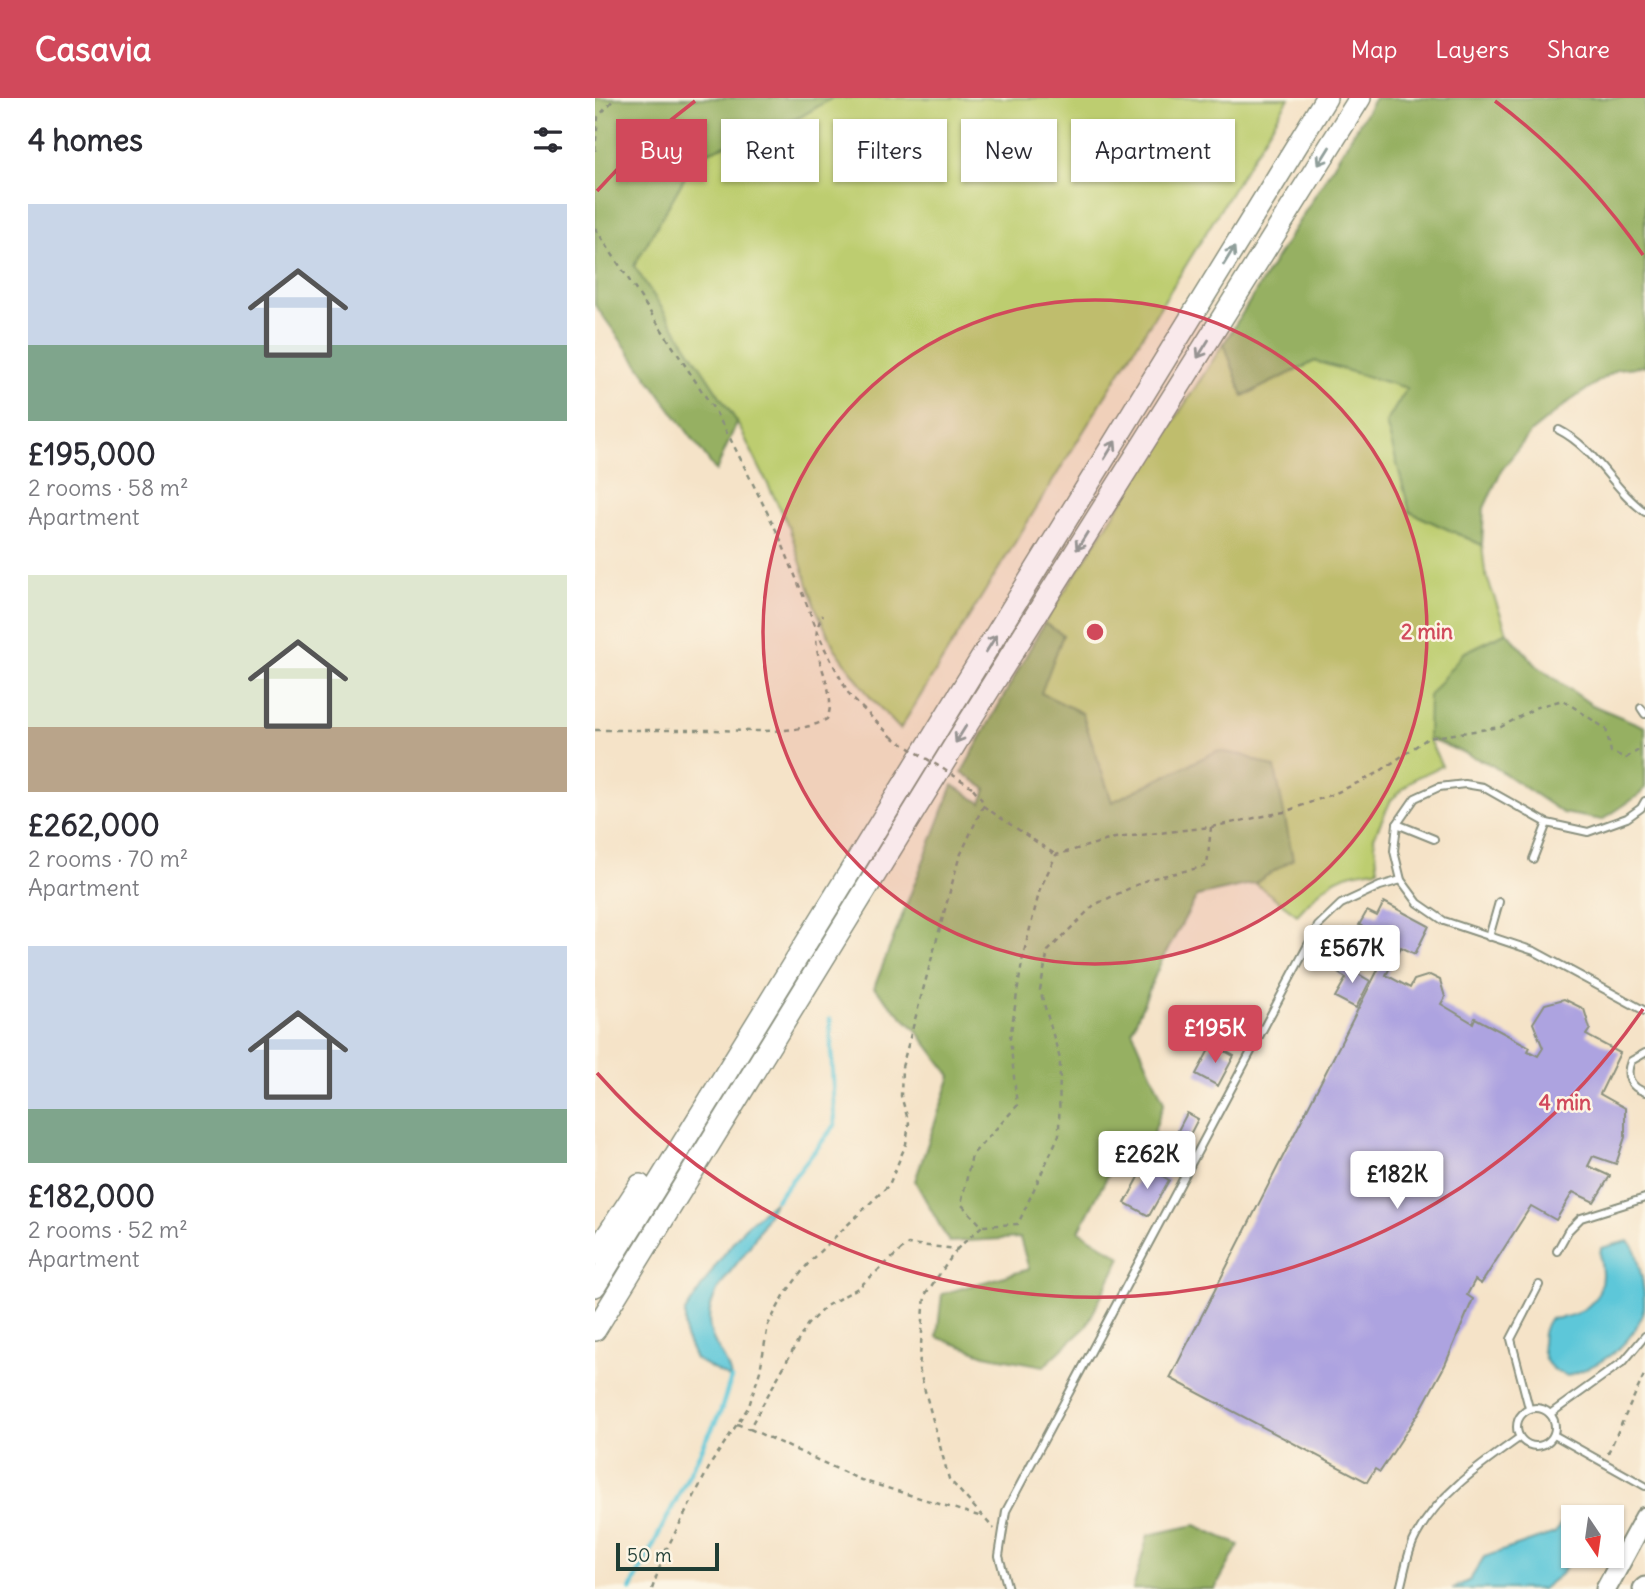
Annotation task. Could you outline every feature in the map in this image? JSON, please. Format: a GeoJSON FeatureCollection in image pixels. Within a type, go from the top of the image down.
{"type":"FeatureCollection","features":[{"type":"Feature","properties":{"kind":"highway"},"geometry":{"type":"LineString","coordinates":[[595,1286],[1327,98]]}},
{"type":"Feature","properties":{"kind":"highway"},"geometry":{"type":"LineString","coordinates":[[595,1330],[962,733],[1360,98]]}},
{"type":"Feature","properties":{"kind":"highway"},"geometry":{"type":"LineString","coordinates":[[595,1254],[915,767]]}},
{"type":"Feature","properties":{"kind":"main road"},"geometry":{"type":"LineString","coordinates":[[1606,1589],[1645,1517]]}},
{"type":"Feature","properties":{"kind":"lane"},"geometry":{"type":"LineString","coordinates":[[1559,430],[1583,447],[1630,501],[1645,512]]}},
{"type":"Feature","properties":{"kind":"lane"},"geometry":{"type":"LineString","coordinates":[[1644,806],[1627,818],[1588,832],[1547,823],[1483,787],[1465,784],[1439,788],[1415,799],[1397,824],[1394,851],[1401,880],[1418,903],[1444,921],[1534,951],[1645,1011]]}},
{"type":"Feature","properties":{"kind":"lane"},"geometry":{"type":"LineString","coordinates":[[1533,859],[1547,823]]}},
{"type":"Feature","properties":{"kind":"lane"},"geometry":{"type":"LineString","coordinates":[[1397,824],[1434,839]]}},
{"type":"Feature","properties":{"kind":"lane"},"geometry":{"type":"LineString","coordinates":[[1008,1589],[999,1556],[1006,1511],[1318,926],[1341,904],[1401,880]]}},
{"type":"Feature","properties":{"kind":"lane"},"geometry":{"type":"LineString","coordinates":[[1489,937],[1499,902]]}},
{"type":"Feature","properties":{"kind":"lane"},"geometry":{"type":"LineString","coordinates":[[1645,1053],[1635,1056],[1628,1074],[1633,1086],[1645,1092]]}},
{"type":"Feature","properties":{"kind":"lane"},"geometry":{"type":"LineString","coordinates":[[1557,1251],[1568,1230],[1581,1218],[1645,1198]]}},
{"type":"Feature","properties":{"kind":"lane"},"geometry":{"type":"LineString","coordinates":[[1529,1408],[1511,1339],[1539,1285]]}},
{"type":"Feature","properties":{"kind":"lane"},"geometry":{"type":"LineString","coordinates":[[1550,1414],[1624,1360],[1645,1336]]}},
{"type":"Feature","properties":{"kind":"lane"},"geometry":{"type":"LineString","coordinates":[[1529,1408],[1543,1409],[1550,1414],[1555,1429],[1553,1435],[1541,1446],[1530,1446],[1519,1438],[1517,1422],[1521,1414],[1529,1408]]}},
{"type":"Feature","properties":{"kind":"lane"},"geometry":{"type":"LineString","coordinates":[[1553,1435],[1645,1486]]}},
{"type":"Feature","properties":{"kind":"lane"},"geometry":{"type":"LineString","coordinates":[[1400,1589],[1415,1538],[1434,1507],[1519,1438]]}},
{"type":"Feature","properties":{"kind":"path"},"geometry":{"type":"LineString","coordinates":[[595,151],[597,117],[615,98]]}},
{"type":"Feature","properties":{"kind":"path"},"geometry":{"type":"LineString","coordinates":[[595,228],[715,411],[779,536],[816,626],[850,696],[893,737],[972,787],[981,798],[983,806],[959,858],[902,1067],[901,1096],[909,1123],[906,1144],[889,1185],[810,1261],[785,1294],[768,1325],[760,1371],[749,1406],[712,1462],[665,1552],[652,1589]]}},
{"type":"Feature","properties":{"kind":"path"},"geometry":{"type":"LineString","coordinates":[[595,730],[797,729],[818,724],[827,719],[831,704],[817,649],[816,626],[823,615]]}},
{"type":"Feature","properties":{"kind":"path"},"geometry":{"type":"LineString","coordinates":[[982,1226],[961,1204],[971,1156],[1017,1106],[1010,1038],[1012,1024],[1023,957],[1040,889],[1056,855],[1115,838],[1211,827],[1284,812],[1336,793],[1376,774],[1428,738],[1501,727],[1537,707],[1563,700],[1606,729],[1611,752],[1626,758],[1645,746]]}},
{"type":"Feature","properties":{"kind":"path"},"geometry":{"type":"LineString","coordinates":[[983,806],[1056,855]]}},
{"type":"Feature","properties":{"kind":"path"},"geometry":{"type":"LineString","coordinates":[[1002,1537],[949,1479],[919,1369],[925,1295],[957,1249],[982,1226],[1018,1224],[1059,1135],[1060,1059],[1039,990],[1048,951],[1094,905],[1149,879],[1207,866],[1211,827]]}},
{"type":"Feature","properties":{"kind":"path"},"geometry":{"type":"LineString","coordinates":[[749,1429],[807,1325],[826,1306],[858,1288],[908,1244],[957,1249]]}},
{"type":"Feature","properties":{"kind":"path"},"geometry":{"type":"LineString","coordinates":[[1604,1462],[1645,1373]]}},
{"type":"Feature","properties":{"kind":"path"},"geometry":{"type":"LineString","coordinates":[[737,1424],[861,1480],[985,1518]]}},
{"type":"Feature","properties":{"kind":"green space"},"geometry":{"type":"Polygon","coordinates":[[[595,98],[832,98],[795,119],[721,119],[721,147],[707,152],[707,119],[616,119],[616,182],[682,182],[634,266],[737,422],[716,471],[595,305],[595,98]]]}},
{"type":"Feature","properties":{"kind":"green space"},"geometry":{"type":"Polygon","coordinates":[[[832,98],[1289,98],[900,729],[870,697],[834,647],[816,609],[789,527],[737,422],[634,266],[682,182],[707,182],[707,152],[721,147],[721,182],[819,182],[819,119],[795,119],[832,98]]]}},
{"type":"Feature","properties":{"kind":"green space"},"geometry":{"type":"Polygon","coordinates":[[[1375,98],[1645,98],[1645,366],[1617,369],[1531,432],[1501,471],[1484,508],[1482,545],[1410,512],[1386,423],[1407,388],[1315,361],[1243,396],[1224,343],[1375,98]]]}},
{"type":"Feature","properties":{"kind":"green space"},"geometry":{"type":"Polygon","coordinates":[[[1224,343],[1243,396],[1315,361],[1407,388],[1410,512],[1482,545],[1485,572],[1507,632],[1463,653],[1428,738],[1442,766],[1415,778],[1391,800],[1374,837],[1378,869],[1351,874],[1332,882],[1297,915],[1255,883],[1293,859],[1217,751],[1112,802],[1082,713],[1040,693],[1063,635],[1044,623],[1224,343]]]}},
{"type":"Feature","properties":{"kind":"green space"},"geometry":{"type":"Polygon","coordinates":[[[1044,623],[1063,635],[1041,693],[1082,713],[1112,802],[1217,751],[1243,755],[1275,768],[1293,859],[1255,883],[1197,896],[1160,964],[1132,1030],[1164,1102],[1147,1152],[1121,1150],[1079,1231],[1121,1257],[1086,1327],[1044,1366],[985,1355],[937,1337],[942,1294],[1029,1269],[1020,1238],[949,1242],[915,1181],[951,1076],[916,1030],[874,988],[953,785],[981,803],[986,789],[962,772],[1044,623]]]}},
{"type":"Feature","properties":{"kind":"green space"},"geometry":{"type":"Polygon","coordinates":[[[1507,632],[1537,666],[1592,705],[1645,727],[1645,788],[1602,820],[1563,813],[1490,764],[1428,738],[1429,696],[1463,653],[1507,632]]]}},
{"type":"Feature","properties":{"kind":"green space"},"geometry":{"type":"Polygon","coordinates":[[[1195,1525],[1239,1545],[1215,1589],[1133,1589],[1148,1535],[1195,1525]]]}},
{"type":"Feature","properties":{"kind":"water"},"geometry":{"type":"Polygon","coordinates":[[[776,1200],[751,1244],[719,1288],[710,1308],[712,1335],[727,1364],[731,1379],[695,1359],[685,1337],[685,1312],[744,1228],[776,1200]]]}},
{"type":"Feature","properties":{"kind":"water"},"geometry":{"type":"Polygon","coordinates":[[[1628,1241],[1637,1254],[1643,1284],[1644,1308],[1639,1321],[1633,1333],[1615,1352],[1592,1366],[1567,1376],[1551,1367],[1544,1357],[1543,1337],[1546,1324],[1549,1319],[1577,1313],[1592,1302],[1601,1286],[1601,1248],[1628,1241]]]}},
{"type":"Feature","properties":{"kind":"water"},"geometry":{"type":"Polygon","coordinates":[[[1561,1523],[1561,1568],[1565,1568],[1542,1589],[1452,1589],[1470,1580],[1484,1557],[1555,1533],[1561,1523]]]}},
{"type":"Feature","properties":{"kind":"building"},"geometry":{"type":"Polygon","coordinates":[[[1384,902],[1429,926],[1415,954],[1401,947],[1386,975],[1410,988],[1414,980],[1430,975],[1440,980],[1445,997],[1441,1004],[1473,1023],[1475,1018],[1530,1047],[1528,1051],[1538,1056],[1543,1048],[1533,1023],[1545,1004],[1564,999],[1584,1009],[1590,1029],[1586,1035],[1620,1053],[1600,1094],[1625,1108],[1625,1137],[1616,1164],[1593,1156],[1588,1166],[1610,1176],[1594,1202],[1573,1192],[1556,1220],[1531,1206],[1481,1284],[1475,1280],[1467,1295],[1473,1299],[1445,1365],[1420,1411],[1380,1472],[1375,1469],[1367,1482],[1170,1378],[1384,958],[1341,938],[1345,929],[1387,954],[1393,942],[1359,925],[1367,911],[1377,916],[1384,902]]]}},
{"type":"Feature","properties":{"kind":"building"},"geometry":{"type":"Polygon","coordinates":[[[1351,958],[1358,962],[1353,971],[1370,981],[1356,1008],[1335,997],[1346,978],[1338,973],[1342,966],[1346,968],[1351,958]]]}},
{"type":"Feature","properties":{"kind":"building"},"geometry":{"type":"Polygon","coordinates":[[[1212,1044],[1234,1056],[1218,1086],[1196,1074],[1212,1044]]]}},
{"type":"Feature","properties":{"kind":"building"},"geometry":{"type":"Polygon","coordinates":[[[1187,1113],[1198,1119],[1182,1150],[1171,1144],[1187,1113]]]}},
{"type":"Feature","properties":{"kind":"building"},"geometry":{"type":"Polygon","coordinates":[[[1145,1166],[1169,1180],[1149,1216],[1125,1203],[1145,1166]]]}},
{"type":"Feature","properties":{"kind":"waterway"},"geometry":{"type":"LineString","coordinates":[[776,1200],[835,1125],[830,1019]]}},
{"type":"Feature","properties":{"kind":"waterway"},"geometry":{"type":"LineString","coordinates":[[631,1589],[720,1413],[731,1379]]}}]}
